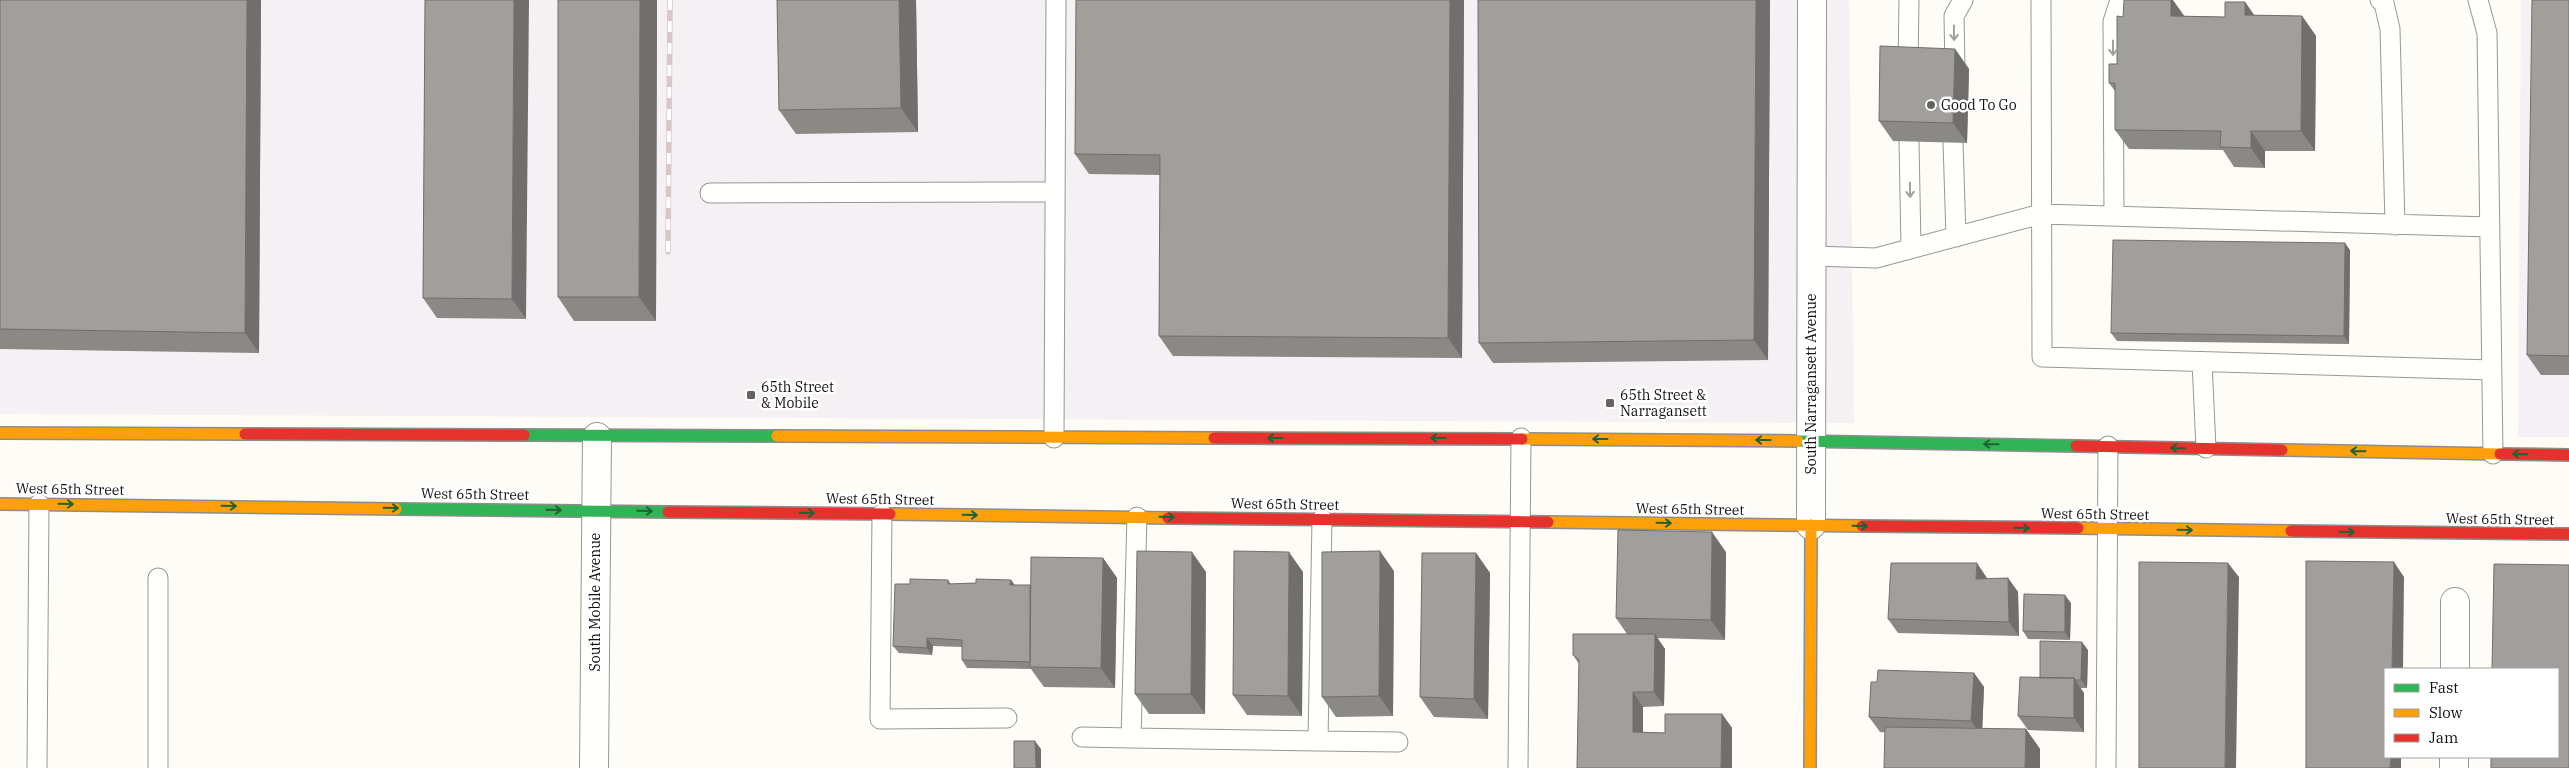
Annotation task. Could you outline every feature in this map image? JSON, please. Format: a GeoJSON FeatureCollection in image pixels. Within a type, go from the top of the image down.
{"type":"FeatureCollection","features":[{"type":"Feature","properties":{"kind":"street","name":"South Narragansett Avenue"},"geometry":{"type":"LineString","coordinates":[[1810,768],[1812,0]]}},
{"type":"Feature","properties":{"kind":"street"},"geometry":{"type":"LineString","coordinates":[[0,433],[597,437],[1812,440],[2569,455]]}},
{"type":"Feature","properties":{"kind":"street","name":"South Mobile Avenue"},"geometry":{"type":"LineString","coordinates":[[594,768],[597,437]]}},
{"type":"Feature","properties":{"kind":"street","name":"West 65th Street"},"geometry":{"type":"LineString","coordinates":[[0,504],[2569,534]]}},
{"type":"Feature","properties":{"kind":"street"},"geometry":{"type":"LineString","coordinates":[[2455,602],[2455,668]]}},
{"type":"Feature","properties":{"kind":"lane"},"geometry":{"type":"LineString","coordinates":[[1054,438],[1056,0]]}},
{"type":"Feature","properties":{"kind":"lane"},"geometry":{"type":"LineString","coordinates":[[1908,67],[1909,0]]}},
{"type":"Feature","properties":{"kind":"lane"},"geometry":{"type":"LineString","coordinates":[[1955,68],[1954,16],[1963,0]]}},
{"type":"Feature","properties":{"kind":"lane"},"geometry":{"type":"LineString","coordinates":[[2041,0],[2042,357],[2492,370]]}},
{"type":"Feature","properties":{"kind":"lane"},"geometry":{"type":"LineString","coordinates":[[2114,216],[2113,22],[2120,0]]}},
{"type":"Feature","properties":{"kind":"lane"},"geometry":{"type":"LineString","coordinates":[[2380,0],[2384,3],[2390,29],[2395,225]]}},
{"type":"Feature","properties":{"kind":"lane"},"geometry":{"type":"LineString","coordinates":[[2478,0],[2487,33],[2493,454]]}},
{"type":"Feature","properties":{"kind":"lane"},"geometry":{"type":"LineString","coordinates":[[1909,141],[1911,248]]}},
{"type":"Feature","properties":{"kind":"lane"},"geometry":{"type":"LineString","coordinates":[[1954,142],[1956,237]]}},
{"type":"Feature","properties":{"kind":"lane"},"geometry":{"type":"LineString","coordinates":[[710,193],[1055,192]]}},
{"type":"Feature","properties":{"kind":"lane"},"geometry":{"type":"LineString","coordinates":[[1812,256],[1876,258],[2041,214],[2490,227]]}},
{"type":"Feature","properties":{"kind":"lane"},"geometry":{"type":"LineString","coordinates":[[2202,362],[2206,448]]}},
{"type":"Feature","properties":{"kind":"lane"},"geometry":{"type":"LineString","coordinates":[[1518,768],[1521,438]]}},
{"type":"Feature","properties":{"kind":"lane"},"geometry":{"type":"LineString","coordinates":[[2106,768],[2108,446]]}},
{"type":"Feature","properties":{"kind":"lane"},"geometry":{"type":"LineString","coordinates":[[37,768],[39,504]]}},
{"type":"Feature","properties":{"kind":"lane"},"geometry":{"type":"LineString","coordinates":[[882,514],[880,719],[1007,718]]}},
{"type":"Feature","properties":{"kind":"lane"},"geometry":{"type":"LineString","coordinates":[[1131,738],[1137,517]]}},
{"type":"Feature","properties":{"kind":"lane"},"geometry":{"type":"LineString","coordinates":[[1318,741],[1322,519]]}},
{"type":"Feature","properties":{"kind":"lane"},"geometry":{"type":"LineString","coordinates":[[158,578],[158,768]]}},
{"type":"Feature","properties":{"kind":"lane"},"geometry":{"type":"LineString","coordinates":[[1082,737],[1398,742]]}},
{"type":"Feature","properties":{"kind":"shaded area"},"geometry":{"type":"Polygon","coordinates":[[[0,0],[1849,0],[1854,423],[0,414],[0,0]]]}},
{"type":"Feature","properties":{"kind":"shaded area"},"geometry":{"type":"Polygon","coordinates":[[[2521,0],[2569,0],[2569,437],[2518,437],[2521,0]]]}},
{"type":"Feature","properties":{"kind":"building"},"geometry":{"type":"Polygon","coordinates":[[[0,0],[247,0],[245,333],[0,329],[0,0]]]}},
{"type":"Feature","properties":{"kind":"building"},"geometry":{"type":"Polygon","coordinates":[[[425,0],[514,0],[512,299],[423,298],[425,0]]]}},
{"type":"Feature","properties":{"kind":"building"},"geometry":{"type":"Polygon","coordinates":[[[558,0],[640,0],[639,297],[558,297],[558,0]]]}},
{"type":"Feature","properties":{"kind":"building"},"geometry":{"type":"Polygon","coordinates":[[[777,0],[899,0],[901,108],[779,110],[777,0]]]}},
{"type":"Feature","properties":{"kind":"building"},"geometry":{"type":"Polygon","coordinates":[[[1076,0],[1450,0],[1448,338],[1159,336],[1160,155],[1075,154],[1076,0]]]}},
{"type":"Feature","properties":{"kind":"building"},"geometry":{"type":"Polygon","coordinates":[[[1478,0],[1756,0],[1754,340],[1479,343],[1478,0]]]}},
{"type":"Feature","properties":{"kind":"building"},"geometry":{"type":"Polygon","coordinates":[[[2124,0],[2171,0],[2171,16],[2225,17],[2225,2],[2245,2],[2245,15],[2302,16],[2301,131],[2251,131],[2251,148],[2220,147],[2221,131],[2115,130],[2115,83],[2109,83],[2109,64],[2117,64],[2117,16],[2123,17],[2124,0]]]}},
{"type":"Feature","properties":{"kind":"building"},"geometry":{"type":"Polygon","coordinates":[[[2532,0],[2569,0],[2569,356],[2527,355],[2532,0]]]}},
{"type":"Feature","properties":{"kind":"building"},"geometry":{"type":"Polygon","coordinates":[[[1880,46],[1955,49],[1953,123],[1879,121],[1880,46]]]}},
{"type":"Feature","properties":{"kind":"building"},"geometry":{"type":"Polygon","coordinates":[[[2113,240],[2345,243],[2344,336],[2111,333],[2113,240]]]}},
{"type":"Feature","properties":{"kind":"building"},"geometry":{"type":"Polygon","coordinates":[[[1618,530],[1712,532],[1711,620],[1616,618],[1618,530]]]}},
{"type":"Feature","properties":{"kind":"building"},"geometry":{"type":"Polygon","coordinates":[[[1137,551],[1192,552],[1191,694],[1135,694],[1137,551]]]}},
{"type":"Feature","properties":{"kind":"building"},"geometry":{"type":"Polygon","coordinates":[[[1234,551],[1289,552],[1288,696],[1233,695],[1234,551]]]}},
{"type":"Feature","properties":{"kind":"building"},"geometry":{"type":"Polygon","coordinates":[[[1380,551],[1379,696],[1322,697],[1322,552],[1380,551]]]}},
{"type":"Feature","properties":{"kind":"building"},"geometry":{"type":"Polygon","coordinates":[[[1422,553],[1476,553],[1474,699],[1420,697],[1422,553]]]}},
{"type":"Feature","properties":{"kind":"building"},"geometry":{"type":"Polygon","coordinates":[[[1031,557],[1103,558],[1101,668],[1030,667],[1031,557]]]}},
{"type":"Feature","properties":{"kind":"building"},"geometry":{"type":"Polygon","coordinates":[[[2306,561],[2394,562],[2392,668],[2384,668],[2384,758],[2391,758],[2390,768],[2306,768],[2306,561]]]}},
{"type":"Feature","properties":{"kind":"building"},"geometry":{"type":"Polygon","coordinates":[[[2139,562],[2228,563],[2225,768],[2139,768],[2139,562]]]}},
{"type":"Feature","properties":{"kind":"building"},"geometry":{"type":"Polygon","coordinates":[[[1891,563],[1977,563],[1976,579],[2008,578],[2009,622],[1888,619],[1891,563]]]}},
{"type":"Feature","properties":{"kind":"building"},"geometry":{"type":"Polygon","coordinates":[[[2494,564],[2569,565],[2569,768],[2491,768],[2491,758],[2559,758],[2559,668],[2492,668],[2494,564]]]}},
{"type":"Feature","properties":{"kind":"building"},"geometry":{"type":"Polygon","coordinates":[[[910,579],[948,580],[948,584],[976,583],[976,579],[1011,580],[1010,585],[1030,585],[1030,662],[962,660],[962,640],[927,638],[927,648],[893,646],[895,584],[910,584],[910,579]]]}},
{"type":"Feature","properties":{"kind":"building"},"geometry":{"type":"Polygon","coordinates":[[[2024,594],[2065,595],[2065,632],[2023,631],[2024,594]]]}},
{"type":"Feature","properties":{"kind":"building"},"geometry":{"type":"Polygon","coordinates":[[[1573,634],[1655,634],[1654,692],[1633,692],[1633,732],[1665,733],[1665,714],[1722,714],[1721,768],[1577,768],[1579,660],[1573,655],[1573,634]]]}},
{"type":"Feature","properties":{"kind":"building"},"geometry":{"type":"Polygon","coordinates":[[[2040,641],[2082,642],[2081,680],[2075,680],[2074,678],[2040,678],[2040,641]]]}},
{"type":"Feature","properties":{"kind":"building"},"geometry":{"type":"Polygon","coordinates":[[[1878,670],[1974,673],[1971,721],[1869,717],[1871,682],[1877,682],[1878,670]]]}},
{"type":"Feature","properties":{"kind":"building"},"geometry":{"type":"Polygon","coordinates":[[[2020,677],[2074,678],[2074,718],[2018,716],[2020,677]]]}},
{"type":"Feature","properties":{"kind":"building"},"geometry":{"type":"Polygon","coordinates":[[[1885,727],[2026,729],[2025,768],[1884,768],[1885,727]]]}},
{"type":"Feature","properties":{"kind":"building"},"geometry":{"type":"Polygon","coordinates":[[[1014,741],[1035,741],[1036,768],[1014,768],[1014,741]]]}},
{"type":"Feature","properties":{"kind":"railway"},"geometry":{"type":"LineString","coordinates":[[668,252],[670,0]]}},
{"type":"Feature","properties":{"kind":"traffic: fast"},"geometry":{"type":"LineString","coordinates":[[524,435],[777,436]]}},
{"type":"Feature","properties":{"kind":"traffic: fast"},"geometry":{"type":"LineString","coordinates":[[1798,441],[2076,446]]}},
{"type":"Feature","properties":{"kind":"traffic: fast"},"geometry":{"type":"LineString","coordinates":[[396,509],[668,512]]}},
{"type":"Feature","properties":{"kind":"traffic: slow"},"geometry":{"type":"LineString","coordinates":[[0,433],[245,434]]}},
{"type":"Feature","properties":{"kind":"traffic: slow"},"geometry":{"type":"LineString","coordinates":[[777,436],[1214,438]]}},
{"type":"Feature","properties":{"kind":"traffic: slow"},"geometry":{"type":"LineString","coordinates":[[1522,439],[1798,441]]}},
{"type":"Feature","properties":{"kind":"traffic: slow"},"geometry":{"type":"LineString","coordinates":[[2282,450],[2500,454]]}},
{"type":"Feature","properties":{"kind":"traffic: slow"},"geometry":{"type":"LineString","coordinates":[[0,504],[396,509]]}},
{"type":"Feature","properties":{"kind":"traffic: slow"},"geometry":{"type":"LineString","coordinates":[[890,514],[1168,518]]}},
{"type":"Feature","properties":{"kind":"traffic: slow"},"geometry":{"type":"LineString","coordinates":[[1548,522],[1862,526]]}},
{"type":"Feature","properties":{"kind":"traffic: slow"},"geometry":{"type":"LineString","coordinates":[[1810,768],[1811,525]]}},
{"type":"Feature","properties":{"kind":"traffic: slow"},"geometry":{"type":"LineString","coordinates":[[2078,528],[2291,531]]}},
{"type":"Feature","properties":{"kind":"traffic: jam"},"geometry":{"type":"LineString","coordinates":[[245,434],[524,435]]}},
{"type":"Feature","properties":{"kind":"traffic: jam"},"geometry":{"type":"LineString","coordinates":[[1214,438],[1522,439]]}},
{"type":"Feature","properties":{"kind":"traffic: jam"},"geometry":{"type":"LineString","coordinates":[[2076,446],[2282,450]]}},
{"type":"Feature","properties":{"kind":"traffic: jam"},"geometry":{"type":"LineString","coordinates":[[2500,454],[2569,455]]}},
{"type":"Feature","properties":{"kind":"traffic: jam"},"geometry":{"type":"LineString","coordinates":[[668,512],[890,514]]}},
{"type":"Feature","properties":{"kind":"traffic: jam"},"geometry":{"type":"LineString","coordinates":[[1168,518],[1548,522]]}},
{"type":"Feature","properties":{"kind":"traffic: jam"},"geometry":{"type":"LineString","coordinates":[[1862,526],[2078,528]]}},
{"type":"Feature","properties":{"kind":"traffic: jam"},"geometry":{"type":"LineString","coordinates":[[2291,531],[2569,534]]}},
{"type":"Feature","properties":{"kind":"place","name":"Good To Go"},"geometry":{"type":"Point","coordinates":[1931,105]}},
{"type":"Feature","properties":{"kind":"place","name":"65th Street & Mobile"},"geometry":{"type":"Point","coordinates":[751,395]}},
{"type":"Feature","properties":{"kind":"place","name":"65th Street & Narragansett"},"geometry":{"type":"Point","coordinates":[1610,403]}}]}
